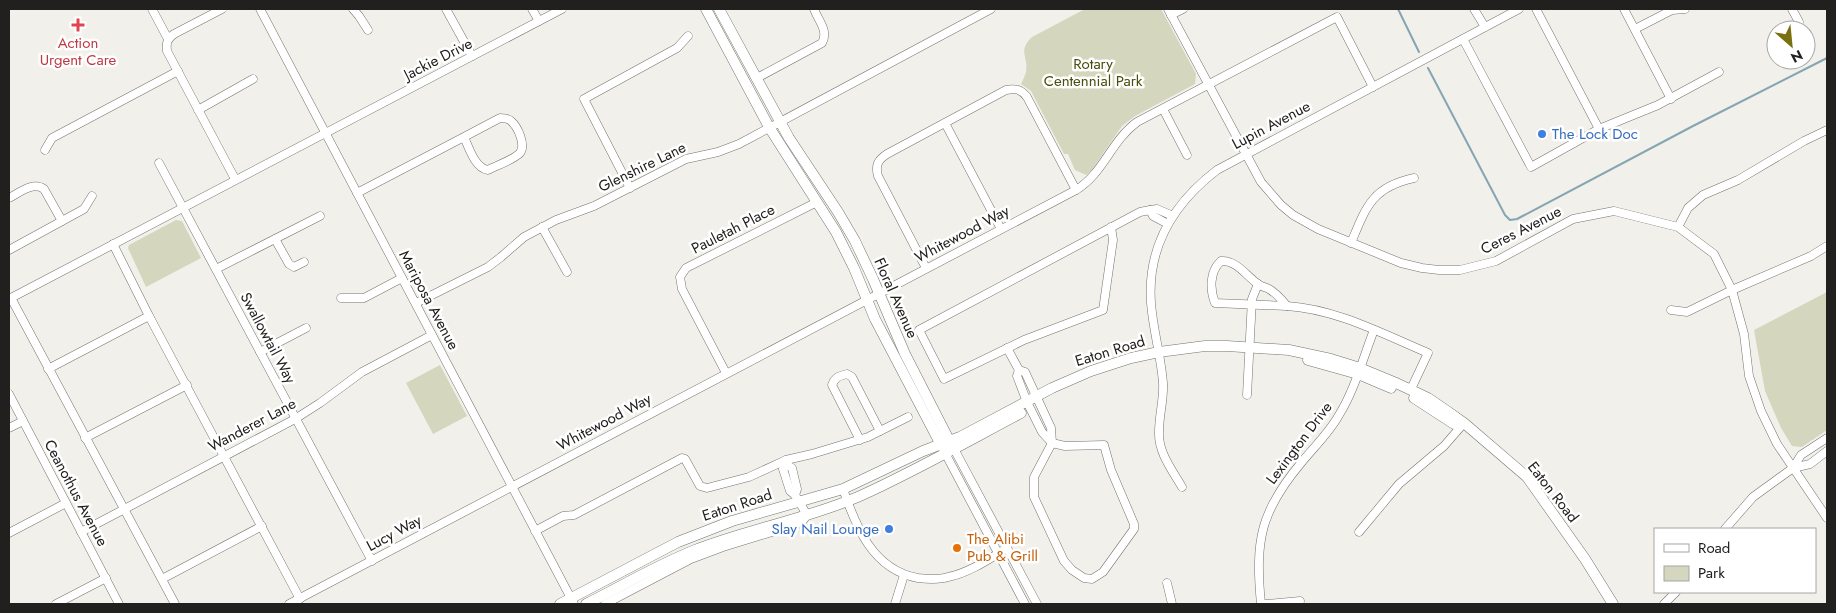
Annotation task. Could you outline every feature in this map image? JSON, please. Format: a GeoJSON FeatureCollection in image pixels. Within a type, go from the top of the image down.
{"type":"FeatureCollection","features":[{"type":"Feature","properties":{"kind":"street"},"geometry":{"type":"LineString","coordinates":[[152,9],[168,38],[168,52],[235,179]]}},
{"type":"Feature","properties":{"kind":"street"},"geometry":{"type":"LineString","coordinates":[[168,38],[222,9]]}},
{"type":"Feature","properties":{"kind":"street","name":"Mariposa Avenue"},"geometry":{"type":"LineString","coordinates":[[260,9],[572,601]]}},
{"type":"Feature","properties":{"kind":"street"},"geometry":{"type":"LineString","coordinates":[[353,9],[368,30]]}},
{"type":"Feature","properties":{"kind":"street"},"geometry":{"type":"LineString","coordinates":[[446,9],[472,56]]}},
{"type":"Feature","properties":{"kind":"street"},"geometry":{"type":"LineString","coordinates":[[532,9],[538,21]]}},
{"type":"Feature","properties":{"kind":"street","name":"Jackie Drive"},"geometry":{"type":"LineString","coordinates":[[10,298],[562,9]]}},
{"type":"Feature","properties":{"kind":"street","name":"Floral Avenue"},"geometry":{"type":"LineString","coordinates":[[706,9],[769,127],[845,249],[867,300],[903,373],[948,447],[1037,604]]}},
{"type":"Feature","properties":{"kind":"street","name":"Floral Avenue"},"geometry":{"type":"LineString","coordinates":[[719,9],[779,121],[846,226],[879,294],[997,554],[1025,604]]}},
{"type":"Feature","properties":{"kind":"street"},"geometry":{"type":"LineString","coordinates":[[756,78],[822,44],[825,39],[825,32],[814,9]]}},
{"type":"Feature","properties":{"kind":"street","name":"Glenshire Lane"},"geometry":{"type":"LineString","coordinates":[[416,303],[488,267],[524,237],[542,227],[594,206],[686,159],[728,148],[991,9]]}},
{"type":"Feature","properties":{"kind":"street"},"geometry":{"type":"LineString","coordinates":[[1170,12],[1183,9]]}},
{"type":"Feature","properties":{"kind":"street"},"geometry":{"type":"LineString","coordinates":[[1474,9],[1485,27]]}},
{"type":"Feature","properties":{"kind":"street","name":"Lupin Avenue"},"geometry":{"type":"LineString","coordinates":[[1182,487],[1160,444],[1159,433],[1163,385],[1153,321],[1151,280],[1156,254],[1168,224],[1187,196],[1217,170],[1245,154],[1520,9]]}},
{"type":"Feature","properties":{"kind":"street"},"geometry":{"type":"LineString","coordinates":[[1536,9],[1599,129]]}},
{"type":"Feature","properties":{"kind":"street"},"geometry":{"type":"LineString","coordinates":[[1624,9],[1671,98]]}},
{"type":"Feature","properties":{"kind":"street"},"geometry":{"type":"LineString","coordinates":[[1635,30],[1672,10],[1685,9]]}},
{"type":"Feature","properties":{"kind":"street","name":"Ceres Avenue"},"geometry":{"type":"LineString","coordinates":[[1170,12],[1261,182],[1280,205],[1304,222],[1351,243],[1401,263],[1422,268],[1460,270],[1496,261],[1572,219],[1614,211],[1678,227],[1714,254],[1732,290],[1744,334],[1749,376],[1761,411],[1777,444],[1827,518]]}},
{"type":"Feature","properties":{"kind":"street","name":"Whitewood Way"},"geometry":{"type":"LineString","coordinates":[[511,487],[1076,190],[1096,174],[1121,136],[1129,128],[1337,17],[1373,86]]}},
{"type":"Feature","properties":{"kind":"street"},"geometry":{"type":"LineString","coordinates":[[630,188],[584,99],[677,48],[688,36]]}},
{"type":"Feature","properties":{"kind":"street"},"geometry":{"type":"LineString","coordinates":[[1463,39],[1531,166],[1599,129],[1671,98],[1719,72]]}},
{"type":"Feature","properties":{"kind":"street"},"geometry":{"type":"LineString","coordinates":[[45,150],[52,138],[178,72]]}},
{"type":"Feature","properties":{"kind":"street"},"geometry":{"type":"LineString","coordinates":[[198,110],[253,79]]}},
{"type":"Feature","properties":{"kind":"street"},"geometry":{"type":"LineString","coordinates":[[926,268],[878,176],[876,170],[877,163],[881,158],[1006,90],[1018,89],[1027,97],[1076,190]]}},
{"type":"Feature","properties":{"kind":"street"},"geometry":{"type":"LineString","coordinates":[[1163,109],[1187,155]]}},
{"type":"Feature","properties":{"kind":"street"},"geometry":{"type":"LineString","coordinates":[[357,193],[500,118],[505,118],[514,124],[523,143],[517,155],[488,170],[477,163],[464,137]]}},
{"type":"Feature","properties":{"kind":"street"},"geometry":{"type":"LineString","coordinates":[[945,123],[1001,229]]}},
{"type":"Feature","properties":{"kind":"street"},"geometry":{"type":"LineString","coordinates":[[1678,227],[1688,208],[1702,194],[1738,180],[1804,141],[1827,130]]}},
{"type":"Feature","properties":{"kind":"street","name":"Swallowtail Way"},"geometry":{"type":"LineString","coordinates":[[159,163],[372,561]]}},
{"type":"Feature","properties":{"kind":"street"},"geometry":{"type":"LineString","coordinates":[[1351,243],[1373,198],[1392,184],[1414,178]]}},
{"type":"Feature","properties":{"kind":"street"},"geometry":{"type":"LineString","coordinates":[[9,198],[28,187],[41,186],[62,221]]}},
{"type":"Feature","properties":{"kind":"street"},"geometry":{"type":"LineString","coordinates":[[9,250],[84,209],[92,196]]}},
{"type":"Feature","properties":{"kind":"street","name":"Pauletah Place"},"geometry":{"type":"LineString","coordinates":[[726,373],[682,289],[680,278],[686,268],[817,202]]}},
{"type":"Feature","properties":{"kind":"street"},"geometry":{"type":"LineString","coordinates":[[1111,227],[1113,240],[1103,310],[1024,340],[944,379],[918,330],[1111,227],[1140,212],[1157,209],[1173,216]]}},
{"type":"Feature","properties":{"kind":"street"},"geometry":{"type":"LineString","coordinates":[[1150,210],[1153,216],[1168,224]]}},
{"type":"Feature","properties":{"kind":"street"},"geometry":{"type":"LineString","coordinates":[[216,269],[320,216]]}},
{"type":"Feature","properties":{"kind":"street"},"geometry":{"type":"LineString","coordinates":[[542,227],[567,272]]}},
{"type":"Feature","properties":{"kind":"street"},"geometry":{"type":"LineString","coordinates":[[275,239],[289,264],[294,266],[304,262]]}},
{"type":"Feature","properties":{"kind":"street"},"geometry":{"type":"LineString","coordinates":[[113,244],[149,316],[300,599]]}},
{"type":"Feature","properties":{"kind":"street"},"geometry":{"type":"LineString","coordinates":[[1671,310],[1687,312],[1732,290],[1811,256],[1827,246]]}},
{"type":"Feature","properties":{"kind":"street"},"geometry":{"type":"LineString","coordinates":[[1287,306],[1270,290],[1258,284],[1227,261],[1221,261],[1216,266],[1211,281],[1211,292],[1215,303],[1308,307],[1374,330],[1428,353],[1411,390]]}},
{"type":"Feature","properties":{"kind":"street"},"geometry":{"type":"LineString","coordinates":[[341,298],[364,298],[402,278]]}},
{"type":"Feature","properties":{"kind":"street"},"geometry":{"type":"LineString","coordinates":[[1247,395],[1251,305],[1253,293],[1258,284]]}},
{"type":"Feature","properties":{"kind":"street"},"geometry":{"type":"LineString","coordinates":[[10,298],[174,604]]}},
{"type":"Feature","properties":{"kind":"street"},"geometry":{"type":"LineString","coordinates":[[48,369],[149,316]]}},
{"type":"Feature","properties":{"kind":"street"},"geometry":{"type":"LineString","coordinates":[[260,352],[306,328]]}},
{"type":"Feature","properties":{"kind":"street","name":"Lexington Drive"},"geometry":{"type":"LineString","coordinates":[[1261,604],[1258,561],[1264,522],[1280,490],[1339,416],[1352,391],[1374,330]]}},
{"type":"Feature","properties":{"kind":"street","name":"Wanderer Lane"},"geometry":{"type":"LineString","coordinates":[[81,532],[320,404],[362,372],[432,335]]}},
{"type":"Feature","properties":{"kind":"street","name":"Eaton Road"},"geometry":{"type":"LineString","coordinates":[[586,604],[694,551],[847,501],[1091,371],[1131,358],[1159,355],[1205,346],[1309,354],[1411,390],[1428,398],[1527,477],[1585,559],[1614,604]]}},
{"type":"Feature","properties":{"kind":"street"},"geometry":{"type":"LineString","coordinates":[[1007,348],[1018,370],[1025,372],[1042,432],[1052,443],[1065,446],[1104,445],[1111,470],[1134,524],[1134,529],[1103,572],[1092,579],[1084,578],[1072,570],[1064,561],[1034,497],[1034,477],[1052,443]]}},
{"type":"Feature","properties":{"kind":"street"},"geometry":{"type":"LineString","coordinates":[[1359,371],[1409,395],[1462,425],[1523,482],[1565,541],[1606,604]]}},
{"type":"Feature","properties":{"kind":"street"},"geometry":{"type":"LineString","coordinates":[[860,440],[832,385],[834,379],[839,376],[847,374],[852,377],[880,431]]}},
{"type":"Feature","properties":{"kind":"street"},"geometry":{"type":"LineString","coordinates":[[85,438],[187,385]]}},
{"type":"Feature","properties":{"kind":"street","name":"Ceanothus Avenue"},"geometry":{"type":"LineString","coordinates":[[9,394],[119,604]]}},
{"type":"Feature","properties":{"kind":"street"},"geometry":{"type":"LineString","coordinates":[[535,532],[563,516],[574,515],[682,458],[685,459],[700,486],[707,488],[749,477],[786,463],[860,440],[908,417]]}},
{"type":"Feature","properties":{"kind":"street"},"geometry":{"type":"LineString","coordinates":[[9,428],[23,421]]}},
{"type":"Feature","properties":{"kind":"street"},"geometry":{"type":"LineString","coordinates":[[1359,532],[1399,484],[1444,446],[1462,425]]}},
{"type":"Feature","properties":{"kind":"street"},"geometry":{"type":"LineString","coordinates":[[1726,528],[1753,497],[1793,468],[1801,455],[1827,438]]}},
{"type":"Feature","properties":{"kind":"street","name":"Eaton Road"},"geometry":{"type":"LineString","coordinates":[[560,604],[572,601],[678,542],[797,498],[843,489],[923,450],[948,447]]}},
{"type":"Feature","properties":{"kind":"street"},"geometry":{"type":"LineString","coordinates":[[1793,468],[1810,464],[1827,451]]}},
{"type":"Feature","properties":{"kind":"street"},"geometry":{"type":"LineString","coordinates":[[786,463],[792,468],[797,498],[806,515]]}},
{"type":"Feature","properties":{"kind":"street","name":"Lucy Way"},"geometry":{"type":"LineString","coordinates":[[290,604],[511,487]]}},
{"type":"Feature","properties":{"kind":"street"},"geometry":{"type":"LineString","coordinates":[[843,489],[864,538],[874,554],[886,565],[904,574],[922,578],[948,578],[1006,548]]}},
{"type":"Feature","properties":{"kind":"street"},"geometry":{"type":"LineString","coordinates":[[9,534],[66,503]]}},
{"type":"Feature","properties":{"kind":"street","name":"Eaton Road"},"geometry":{"type":"LineString","coordinates":[[605,604],[691,559],[802,523],[806,515]]}},
{"type":"Feature","properties":{"kind":"street"},"geometry":{"type":"LineString","coordinates":[[162,579],[262,526]]}},
{"type":"Feature","properties":{"kind":"street"},"geometry":{"type":"LineString","coordinates":[[895,604],[904,574]]}},
{"type":"Feature","properties":{"kind":"street"},"geometry":{"type":"LineString","coordinates":[[56,604],[106,578]]}},
{"type":"Feature","properties":{"kind":"street"},"geometry":{"type":"LineString","coordinates":[[1167,583],[1172,604]]}},
{"type":"Feature","properties":{"kind":"street"},"geometry":{"type":"LineString","coordinates":[[1664,604],[1675,593]]}},
{"type":"Feature","properties":{"kind":"street"},"geometry":{"type":"LineString","coordinates":[[1266,604],[1300,601]]}},
{"type":"Feature","properties":{"kind":"green space","name":"Rotary Centennial Park"},"geometry":{"type":"Polygon","coordinates":[[[1085,9],[1161,9],[1196,74],[1195,84],[1135,116],[1122,126],[1086,175],[1075,170],[1068,154],[1064,154],[1031,91],[1021,84],[1027,67],[1024,50],[1032,37],[1085,9]]]}},
{"type":"Feature","properties":{"kind":"green space"},"geometry":{"type":"Polygon","coordinates":[[[176,220],[182,221],[201,258],[146,287],[128,248],[129,245],[176,220]]]}},
{"type":"Feature","properties":{"kind":"green space"},"geometry":{"type":"Polygon","coordinates":[[[1827,292],[1827,430],[1802,447],[1792,446],[1781,428],[1765,391],[1754,330],[1827,292]]]}},
{"type":"Feature","properties":{"kind":"green space"},"geometry":{"type":"Polygon","coordinates":[[[440,365],[467,416],[433,434],[406,383],[440,365]]]}},
{"type":"Feature","properties":{"kind":"waterway"},"geometry":{"type":"LineString","coordinates":[[1398,9],[1419,52]]}},
{"type":"Feature","properties":{"kind":"waterway"},"geometry":{"type":"LineString","coordinates":[[1428,68],[1505,215],[1510,220],[1517,219],[1827,58]]}},
{"type":"Feature","properties":{"kind":"place","name":"Action Urgent Care"},"geometry":{"type":"Point","coordinates":[78,25]}},
{"type":"Feature","properties":{"kind":"place","name":"The Lock Doc"},"geometry":{"type":"Point","coordinates":[1542,134]}},
{"type":"Feature","properties":{"kind":"place","name":"Slay Nail Lounge"},"geometry":{"type":"Point","coordinates":[889,529]}},
{"type":"Feature","properties":{"kind":"place","name":"The Alibi Pub & Grill"},"geometry":{"type":"Point","coordinates":[957,548]}}]}
